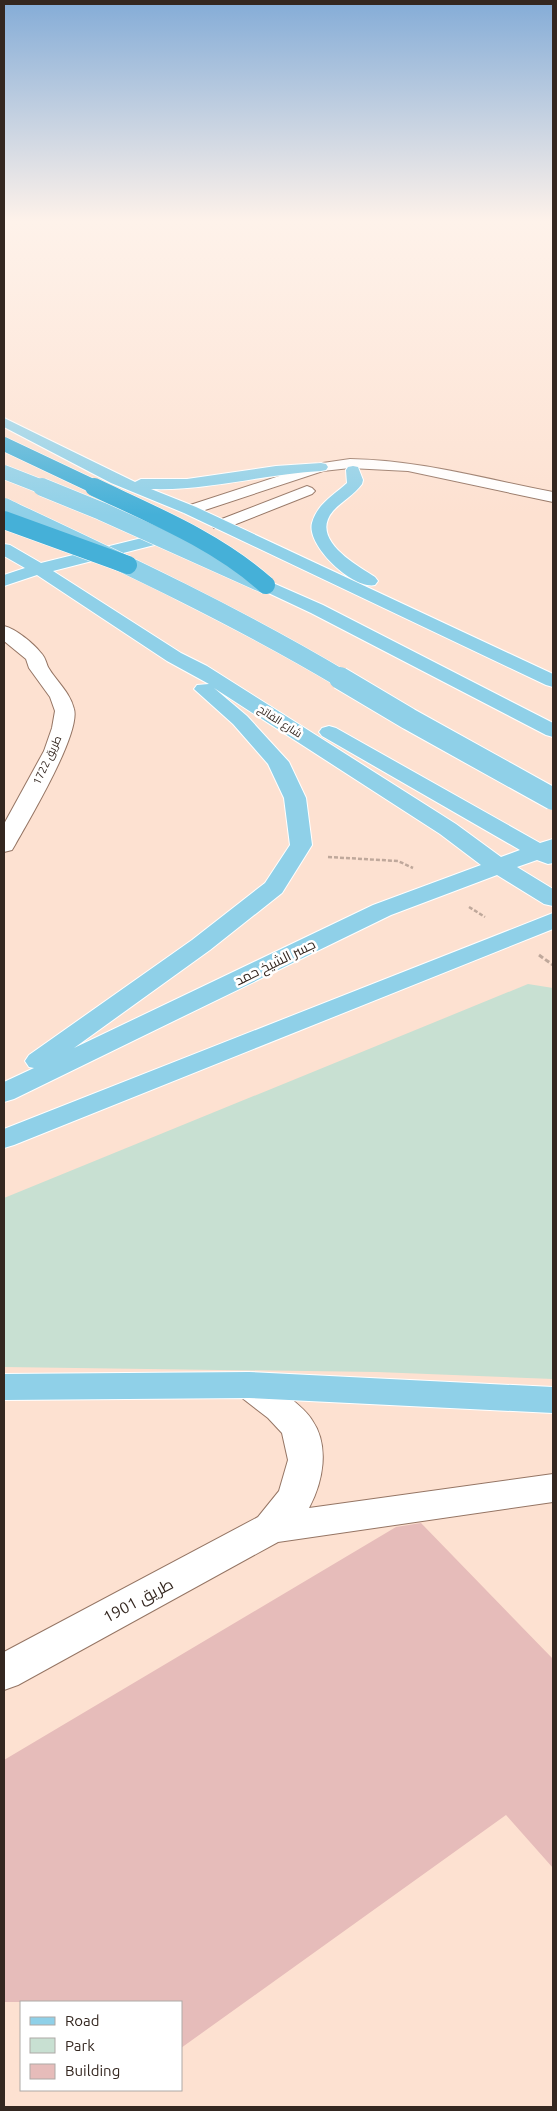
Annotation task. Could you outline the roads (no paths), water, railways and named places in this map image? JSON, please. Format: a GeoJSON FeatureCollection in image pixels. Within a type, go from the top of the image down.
{"type":"FeatureCollection","features":[{"type":"Feature","properties":{"kind":"highway"},"geometry":{"type":"LineString","coordinates":[[4,444],[173,524],[247,568],[266,586]]}},
{"type":"Feature","properties":{"kind":"highway"},"geometry":{"type":"LineString","coordinates":[[4,520],[128,565]]}},
{"type":"Feature","properties":{"kind":"main road"},"geometry":{"type":"LineString","coordinates":[[4,422],[116,480],[220,525],[553,681]]}},
{"type":"Feature","properties":{"kind":"main road"},"geometry":{"type":"LineString","coordinates":[[357,466],[354,484],[323,514],[319,530],[321,538],[333,555],[418,618]]}},
{"type":"Feature","properties":{"kind":"main road"},"geometry":{"type":"LineString","coordinates":[[116,480],[154,485],[182,485],[209,482],[273,469],[321,467]]}},
{"type":"Feature","properties":{"kind":"main road"},"geometry":{"type":"LineString","coordinates":[[4,472],[101,511],[317,609],[553,731]]}},
{"type":"Feature","properties":{"kind":"main road"},"geometry":{"type":"LineString","coordinates":[[4,507],[128,565],[276,640],[409,719],[553,799]]}},
{"type":"Feature","properties":{"kind":"main road"},"geometry":{"type":"LineString","coordinates":[[4,581],[39,569],[160,539],[188,527],[196,514]]}},
{"type":"Feature","properties":{"kind":"main road","name":"شارع الفاتح"},"geometry":{"type":"LineString","coordinates":[[4,549],[39,569],[174,657],[200,670],[448,829],[498,866],[553,899]]}},
{"type":"Feature","properties":{"kind":"main road"},"geometry":{"type":"LineString","coordinates":[[4,1087],[201,945],[274,888],[302,845],[295,798],[278,762],[240,720],[204,691],[200,670],[240,681],[548,853]]}},
{"type":"Feature","properties":{"kind":"main road","name":"جسر الشيخ حمد"},"geometry":{"type":"LineString","coordinates":[[4,1093],[382,910],[498,866],[548,853]]}},
{"type":"Feature","properties":{"kind":"main road"},"geometry":{"type":"LineString","coordinates":[[4,1139],[553,920]]}},
{"type":"Feature","properties":{"kind":"main road"},"geometry":{"type":"LineString","coordinates":[[4,1387],[249,1385],[553,1400]]}},
{"type":"Feature","properties":{"kind":"street"},"geometry":{"type":"LineString","coordinates":[[196,514],[321,467],[339,464],[357,466],[396,464],[553,497]]}},
{"type":"Feature","properties":{"kind":"street"},"geometry":{"type":"LineString","coordinates":[[220,525],[326,483],[357,466]]}},
{"type":"Feature","properties":{"kind":"street","name":"طريق 1722"},"geometry":{"type":"LineString","coordinates":[[4,632],[34,656],[39,668],[60,697],[65,711],[54,751],[4,845]]}},
{"type":"Feature","properties":{"kind":"street"},"geometry":{"type":"LineString","coordinates":[[4,655],[24,648]]}},
{"type":"Feature","properties":{"kind":"street","name":"طريق 1901"},"geometry":{"type":"LineString","coordinates":[[249,1385],[280,1409],[299,1428],[306,1460],[296,1497],[272,1528]]}},
{"type":"Feature","properties":{"kind":"street","name":"طريق 1901"},"geometry":{"type":"LineString","coordinates":[[4,1672],[272,1528],[553,1488]]}}]}
